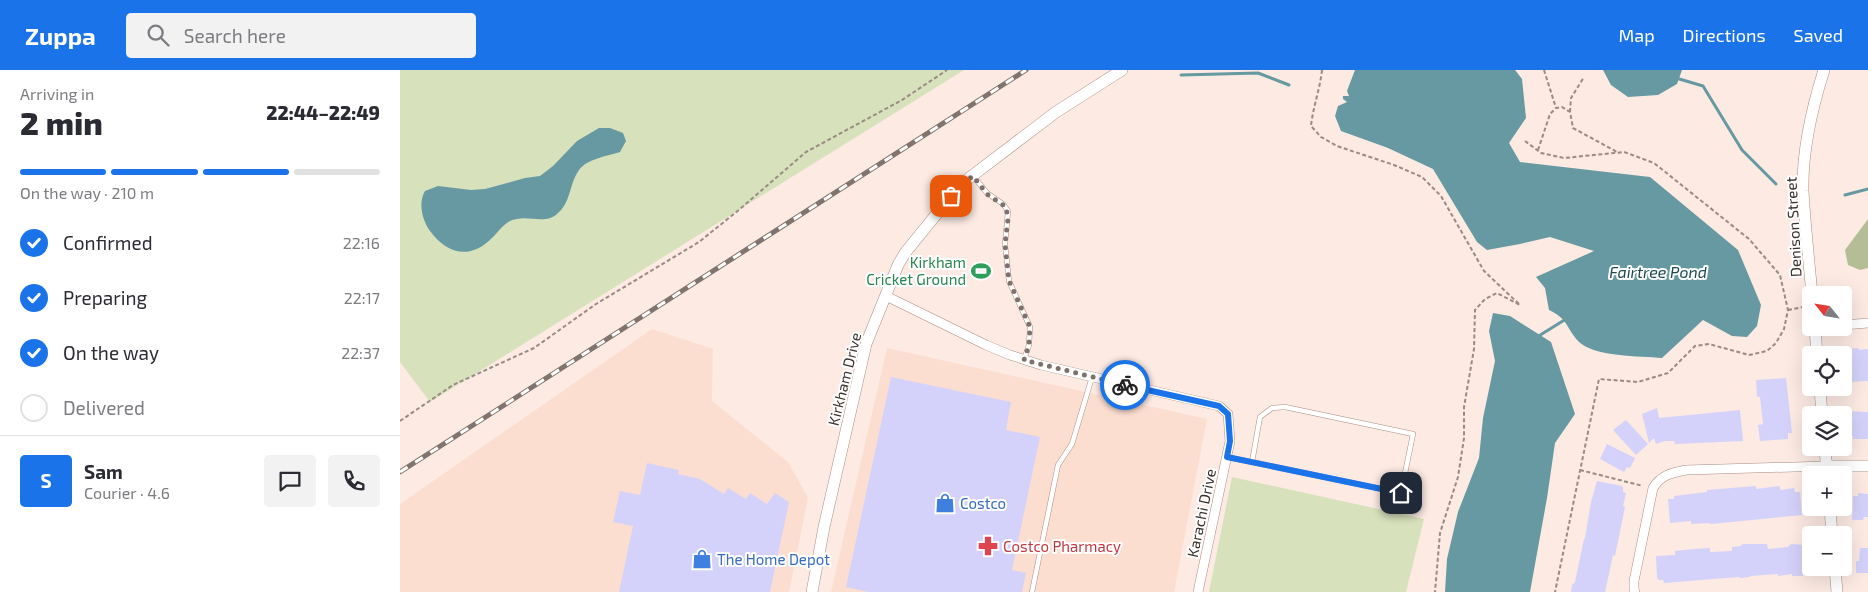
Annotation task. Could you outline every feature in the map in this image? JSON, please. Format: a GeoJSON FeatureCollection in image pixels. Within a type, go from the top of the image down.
{"type":"FeatureCollection","features":[{"type":"Feature","properties":{"kind":"street","name":"Kirkham Drive"},"geometry":{"type":"LineString","coordinates":[[812,592],[826,517],[866,344],[898,265],[913,242],[960,185],[1056,112],[1122,70]]}},
{"type":"Feature","properties":{"kind":"street","name":"Denison Street"},"geometry":{"type":"LineString","coordinates":[[1811,286],[1803,190],[1810,122],[1824,70]]}},
{"type":"Feature","properties":{"kind":"street","name":"Karachi Drive"},"geometry":{"type":"LineString","coordinates":[[886,296],[986,346],[1024,360],[1219,406],[1228,414],[1230,441],[1198,592]]}},
{"type":"Feature","properties":{"kind":"street"},"geometry":{"type":"LineString","coordinates":[[1852,324],[1868,323]]}},
{"type":"Feature","properties":{"kind":"street"},"geometry":{"type":"LineString","coordinates":[[1852,468],[1868,466]]}},
{"type":"Feature","properties":{"kind":"street"},"geometry":{"type":"LineString","coordinates":[[1635,592],[1634,581],[1653,488],[1658,480],[1664,476],[1686,470],[1802,471]]}},
{"type":"Feature","properties":{"kind":"street"},"geometry":{"type":"LineString","coordinates":[[1836,576],[1837,592]]}},
{"type":"Feature","properties":{"kind":"lane"},"geometry":{"type":"LineString","coordinates":[[973,176],[985,191],[1003,204],[1008,211],[1005,244],[1009,281],[1030,327],[1029,345],[1024,360]]}},
{"type":"Feature","properties":{"kind":"lane"},"geometry":{"type":"LineString","coordinates":[[1032,592],[1058,465],[1072,444],[1092,377]]}},
{"type":"Feature","properties":{"kind":"lane"},"geometry":{"type":"LineString","coordinates":[[1227,457],[1401,493],[1412,434],[1285,407],[1272,408],[1260,417],[1252,462]]}},
{"type":"Feature","properties":{"kind":"path"},"geometry":{"type":"LineString","coordinates":[[400,421],[453,385],[534,348],[596,304],[699,242],[806,152],[902,100],[946,70]]}},
{"type":"Feature","properties":{"kind":"path"},"geometry":{"type":"LineString","coordinates":[[1322,70],[1313,107],[1311,126],[1321,137],[1337,146],[1422,176],[1441,196],[1484,271],[1520,305],[1497,293],[1485,299],[1475,310],[1474,349],[1464,407],[1464,438],[1458,477],[1440,533],[1435,592]]}},
{"type":"Feature","properties":{"kind":"path"},"geometry":{"type":"LineString","coordinates":[[1544,70],[1556,108]]}},
{"type":"Feature","properties":{"kind":"path"},"geometry":{"type":"LineString","coordinates":[[1584,77],[1571,98],[1570,112],[1573,128],[1619,153]]}},
{"type":"Feature","properties":{"kind":"path"},"geometry":{"type":"LineString","coordinates":[[1538,150],[1550,114],[1556,108],[1562,107],[1570,112]]}},
{"type":"Feature","properties":{"kind":"path"},"geometry":{"type":"LineString","coordinates":[[1525,141],[1541,153],[1564,158],[1624,152],[1654,163],[1749,239],[1780,275],[1788,310],[1784,329],[1776,343],[1766,351],[1749,355],[1708,344],[1695,346],[1668,373],[1638,382],[1599,378],[1555,592]]}},
{"type":"Feature","properties":{"kind":"path"},"geometry":{"type":"LineString","coordinates":[[1788,310],[1802,307]]}},
{"type":"Feature","properties":{"kind":"path"},"geometry":{"type":"LineString","coordinates":[[1580,470],[1653,488]]}},
{"type":"Feature","properties":{"kind":"shaded area"},"geometry":{"type":"Polygon","coordinates":[[[652,329],[713,349],[712,401],[788,462],[808,498],[789,592],[400,592],[400,504],[652,329]]]}},
{"type":"Feature","properties":{"kind":"shaded area"},"geometry":{"type":"Polygon","coordinates":[[[887,348],[1207,419],[1174,592],[831,592],[887,348]]]}},
{"type":"Feature","properties":{"kind":"green space"},"geometry":{"type":"Polygon","coordinates":[[[400,70],[964,70],[430,402],[400,362],[400,70]]]}},
{"type":"Feature","properties":{"kind":"green space"},"geometry":{"type":"Polygon","coordinates":[[[1868,219],[1868,268],[1860,270],[1848,265],[1845,250],[1868,219]]]}},
{"type":"Feature","properties":{"kind":"green space"},"geometry":{"type":"Polygon","coordinates":[[[1232,477],[1424,519],[1406,592],[1209,592],[1232,477]]]}},
{"type":"Feature","properties":{"kind":"water","name":"Fairtree Pond"},"geometry":{"type":"Polygon","coordinates":[[[1355,70],[1515,70],[1522,79],[1526,118],[1509,143],[1520,162],[1650,177],[1738,250],[1761,305],[1757,326],[1747,337],[1732,336],[1703,320],[1662,358],[1618,355],[1585,346],[1578,341],[1564,320],[1549,310],[1545,288],[1536,277],[1594,251],[1550,237],[1487,250],[1477,242],[1433,169],[1388,148],[1341,131],[1335,116],[1338,106],[1347,102],[1343,99],[1343,96],[1349,96],[1347,91],[1355,70]]]}},
{"type":"Feature","properties":{"kind":"water"},"geometry":{"type":"Polygon","coordinates":[[[1603,70],[1682,70],[1677,84],[1658,95],[1628,97],[1611,85],[1603,70]]]}},
{"type":"Feature","properties":{"kind":"water"},"geometry":{"type":"Polygon","coordinates":[[[599,128],[610,128],[623,133],[626,141],[620,152],[598,158],[587,163],[579,170],[562,210],[553,217],[548,219],[522,218],[510,221],[485,244],[468,252],[452,250],[437,239],[427,227],[421,206],[425,191],[438,186],[471,190],[485,189],[525,178],[540,176],[553,166],[577,141],[599,128]]]}},
{"type":"Feature","properties":{"kind":"water"},"geometry":{"type":"Polygon","coordinates":[[[1493,313],[1510,316],[1551,342],[1575,414],[1555,443],[1530,592],[1445,592],[1447,559],[1458,512],[1479,458],[1483,418],[1495,361],[1489,331],[1493,313]]]}},
{"type":"Feature","properties":{"kind":"building"},"geometry":{"type":"Polygon","coordinates":[[[1852,349],[1868,349],[1868,381],[1852,382],[1852,349]]]}},
{"type":"Feature","properties":{"kind":"building","name":"Costco"},"geometry":{"type":"Polygon","coordinates":[[[891,377],[1011,402],[1006,430],[1040,437],[1012,570],[1026,573],[1022,592],[868,592],[846,587],[891,377]]]}},
{"type":"Feature","properties":{"kind":"building"},"geometry":{"type":"Polygon","coordinates":[[[1786,378],[1792,433],[1788,433],[1788,439],[1760,441],[1758,425],[1763,424],[1760,397],[1757,397],[1756,380],[1786,378]]]}},
{"type":"Feature","properties":{"kind":"building"},"geometry":{"type":"Polygon","coordinates":[[[1657,408],[1659,418],[1740,410],[1743,441],[1675,444],[1674,441],[1665,441],[1656,444],[1654,438],[1649,443],[1642,414],[1657,408]]]}},
{"type":"Feature","properties":{"kind":"building"},"geometry":{"type":"Polygon","coordinates":[[[1852,411],[1868,412],[1868,439],[1853,439],[1852,411]]]}},
{"type":"Feature","properties":{"kind":"building"},"geometry":{"type":"Polygon","coordinates":[[[1626,420],[1648,444],[1636,455],[1613,430],[1626,420]]]}},
{"type":"Feature","properties":{"kind":"building"},"geometry":{"type":"Polygon","coordinates":[[[1607,444],[1635,458],[1630,468],[1627,467],[1624,472],[1600,459],[1607,444]]]}},
{"type":"Feature","properties":{"kind":"building","name":"The Home Depot"},"geometry":{"type":"Polygon","coordinates":[[[647,463],[679,470],[678,474],[700,479],[724,494],[728,488],[746,499],[750,493],[767,504],[775,493],[789,502],[770,592],[619,592],[633,526],[613,522],[620,491],[640,495],[647,463]]]}},
{"type":"Feature","properties":{"kind":"building"},"geometry":{"type":"Polygon","coordinates":[[[1597,481],[1622,486],[1623,492],[1626,493],[1615,556],[1613,555],[1605,592],[1571,592],[1572,585],[1575,582],[1597,481]]]}},
{"type":"Feature","properties":{"kind":"building"},"geometry":{"type":"Polygon","coordinates":[[[1756,486],[1756,489],[1780,486],[1780,490],[1794,488],[1795,492],[1800,492],[1802,515],[1711,524],[1691,524],[1691,521],[1670,523],[1668,499],[1674,499],[1674,496],[1707,492],[1707,490],[1756,486]]]}},
{"type":"Feature","properties":{"kind":"building"},"geometry":{"type":"Polygon","coordinates":[[[1858,493],[1868,494],[1868,517],[1864,517],[1863,520],[1852,520],[1853,496],[1858,496],[1858,493]]]}},
{"type":"Feature","properties":{"kind":"building"},"geometry":{"type":"Polygon","coordinates":[[[1742,544],[1767,544],[1768,549],[1788,547],[1791,544],[1802,545],[1802,576],[1792,576],[1792,574],[1778,576],[1778,574],[1664,583],[1663,580],[1657,578],[1656,556],[1675,555],[1675,551],[1694,549],[1710,548],[1710,552],[1732,551],[1732,547],[1741,546],[1742,544]]]}},
{"type":"Feature","properties":{"kind":"building"},"geometry":{"type":"Polygon","coordinates":[[[1860,548],[1868,548],[1868,573],[1856,573],[1856,561],[1859,561],[1860,548]]]}},
{"type":"Feature","properties":{"kind":"waterway"},"geometry":{"type":"LineString","coordinates":[[1181,75],[1258,73],[1289,85]]}},
{"type":"Feature","properties":{"kind":"waterway"},"geometry":{"type":"LineString","coordinates":[[1676,78],[1703,86],[1742,150],[1776,184]]}},
{"type":"Feature","properties":{"kind":"waterway"},"geometry":{"type":"LineString","coordinates":[[1845,195],[1868,189]]}},
{"type":"Feature","properties":{"kind":"waterway"},"geometry":{"type":"LineString","coordinates":[[1537,337],[1566,319]]}},
{"type":"Feature","properties":{"kind":"railway"},"geometry":{"type":"LineString","coordinates":[[400,472],[1026,70]]}},
{"type":"Feature","properties":{"kind":"way so far"},"geometry":{"type":"LineString","coordinates":[[951,196],[960,185],[973,176],[987,194],[998,200],[1008,211],[1005,244],[1006,268],[1009,281],[1030,327],[1029,345],[1024,360],[1125,385]]}},
{"type":"Feature","properties":{"kind":"place","name":"Kirkham Cricket Ground"},"geometry":{"type":"Point","coordinates":[981,271]}},
{"type":"Feature","properties":{"kind":"place","name":"Costco"},"geometry":{"type":"Point","coordinates":[945,503]}},
{"type":"Feature","properties":{"kind":"place","name":"Costco Pharmacy"},"geometry":{"type":"Point","coordinates":[988,546]}},
{"type":"Feature","properties":{"kind":"place","name":"The Home Depot"},"geometry":{"type":"Point","coordinates":[702,559]}},
{"type":"Feature","properties":{"kind":"route"},"geometry":{"type":"LineString","coordinates":[[1125,385],[1219,406],[1228,414],[1230,441],[1227,457],[1401,493]]}}]}
